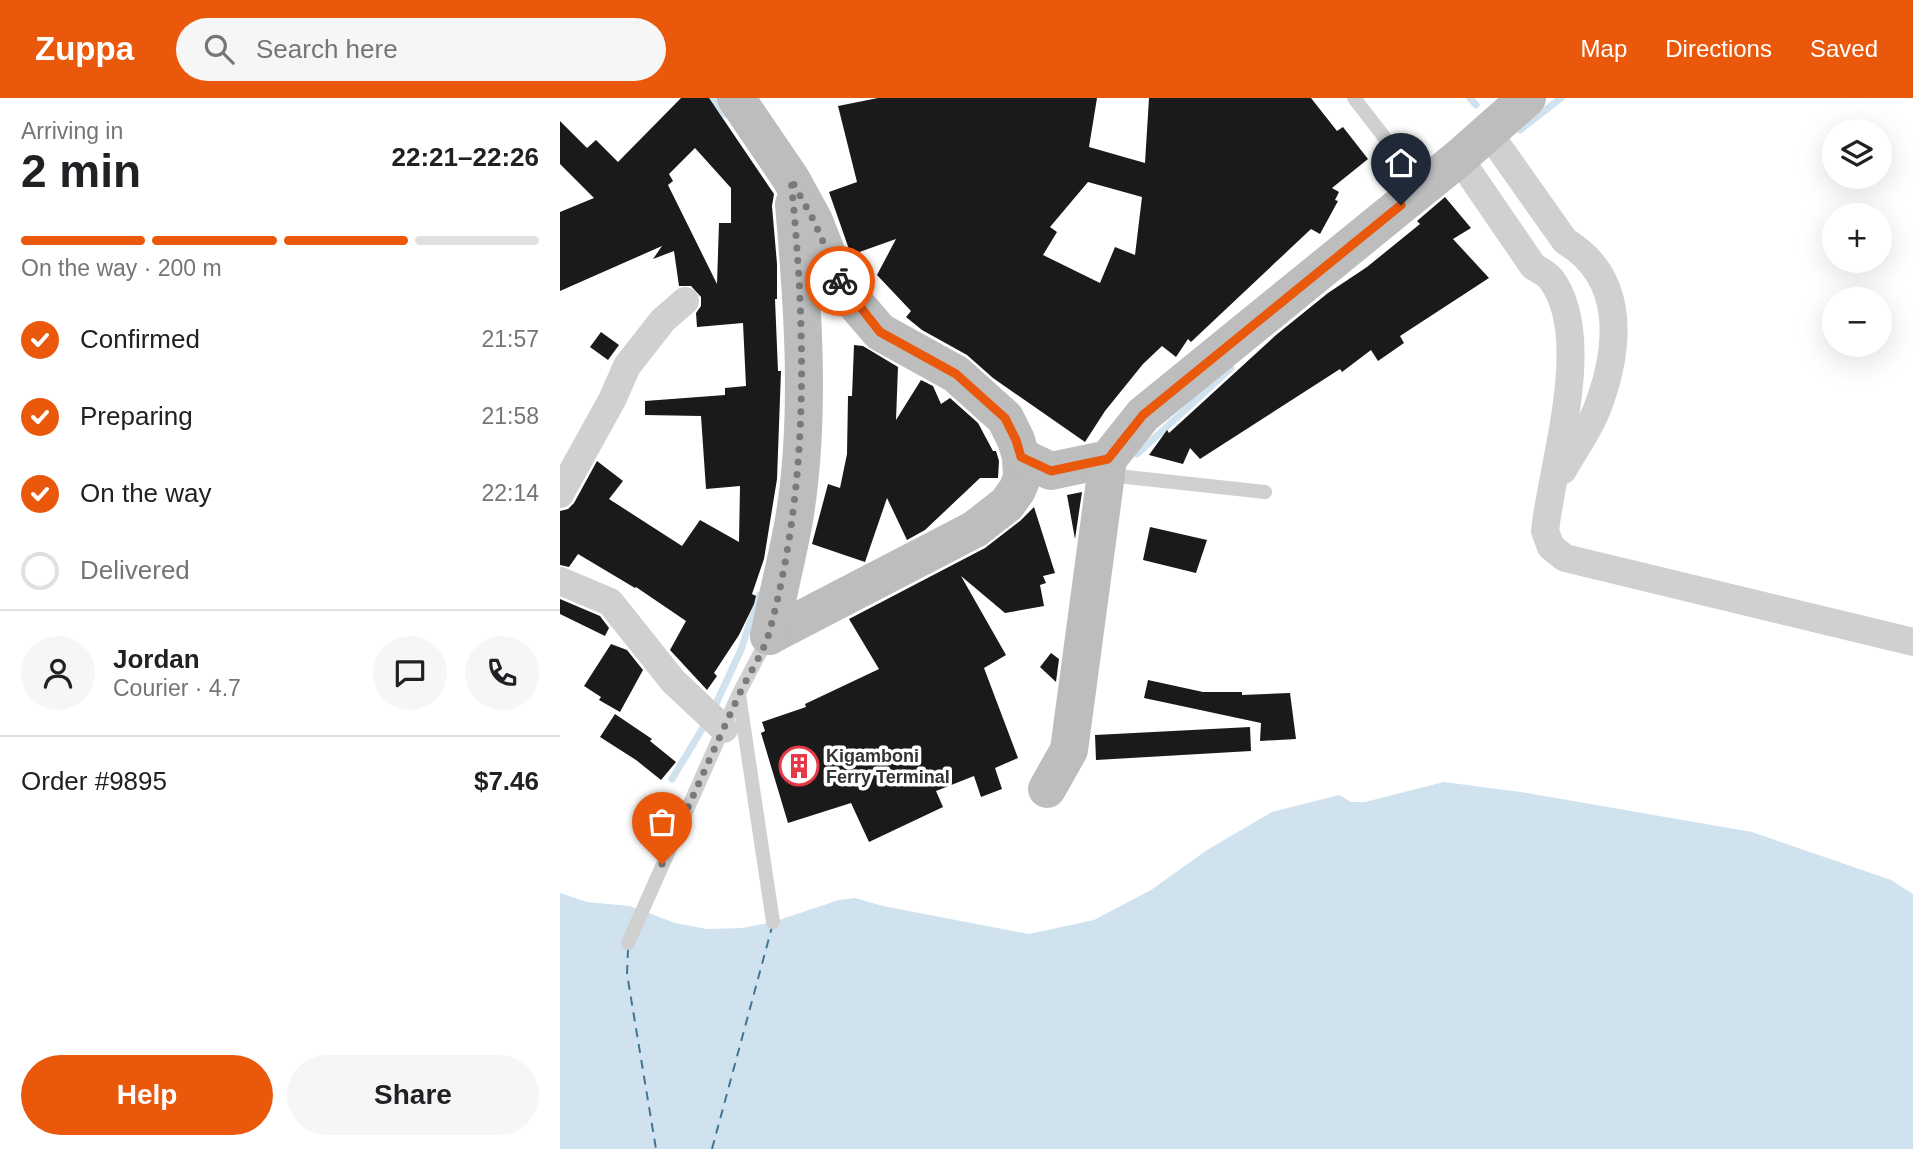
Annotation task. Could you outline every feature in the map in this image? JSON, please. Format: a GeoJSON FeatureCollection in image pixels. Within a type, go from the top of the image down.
{"type":"FeatureCollection","features":[{"type":"Feature","properties":{"kind":"main road"},"geometry":{"type":"LineString","coordinates":[[736,98],[791,179],[814,221],[835,274],[856,304],[880,332],[956,374],[1005,418],[1021,457],[1022,478],[1017,490],[1007,503],[975,529],[769,636]]}},
{"type":"Feature","properties":{"kind":"main road"},"geometry":{"type":"LineString","coordinates":[[1047,789],[1069,750],[1108,467],[1143,415],[1460,158],[1507,109]]}},
{"type":"Feature","properties":{"kind":"main road"},"geometry":{"type":"LineString","coordinates":[[769,636],[794,519],[802,426],[800,274],[791,179]]}},
{"type":"Feature","properties":{"kind":"main road"},"geometry":{"type":"LineString","coordinates":[[1021,457],[1051,471],[1108,467]]}},
{"type":"Feature","properties":{"kind":"street"},"geometry":{"type":"LineString","coordinates":[[1507,109],[1565,241],[1582,251],[1609,289],[1614,315],[1612,360],[1597,410],[1553,489]]}},
{"type":"Feature","properties":{"kind":"street"},"geometry":{"type":"LineString","coordinates":[[1460,158],[1533,266],[1550,278],[1562,303],[1571,345],[1567,410],[1545,530],[1551,547],[1565,558],[1913,642]]}},
{"type":"Feature","properties":{"kind":"street"},"geometry":{"type":"LineString","coordinates":[[560,494],[612,400],[627,366],[663,320],[685,301]]}},
{"type":"Feature","properties":{"kind":"street"},"geometry":{"type":"LineString","coordinates":[[560,581],[610,602],[673,681],[724,729]]}},
{"type":"Feature","properties":{"kind":"lane"},"geometry":{"type":"LineString","coordinates":[[1354,98],[1423,187]]}},
{"type":"Feature","properties":{"kind":"lane"},"geometry":{"type":"LineString","coordinates":[[1108,467],[1265,492]]}},
{"type":"Feature","properties":{"kind":"lane"},"geometry":{"type":"LineString","coordinates":[[628,943],[739,693],[769,636]]}},
{"type":"Feature","properties":{"kind":"lane"},"geometry":{"type":"LineString","coordinates":[[739,693],[773,922]]}},
{"type":"Feature","properties":{"kind":"water"},"geometry":{"type":"Polygon","coordinates":[[[1444,782],[1527,793],[1752,832],[1891,880],[1913,894],[1913,1149],[560,1149],[560,893],[587,902],[630,906],[675,923],[707,929],[743,928],[773,922],[839,900],[855,898],[883,906],[1029,934],[1094,920],[1151,890],[1207,850],[1272,812],[1339,795],[1351,802],[1365,802],[1444,782]]]}},
{"type":"Feature","properties":{"kind":"building"},"geometry":{"type":"Polygon","coordinates":[[[681,98],[709,98],[774,194],[772,206],[777,264],[775,299],[778,371],[781,371],[777,479],[764,559],[752,594],[756,596],[754,604],[707,690],[670,650],[686,621],[636,587],[578,554],[569,567],[560,565],[560,511],[568,509],[574,503],[597,461],[623,481],[609,499],[682,546],[700,520],[739,542],[740,486],[706,489],[701,416],[645,415],[645,401],[725,395],[725,388],[746,386],[743,323],[697,327],[696,313],[701,306],[701,297],[691,286],[679,286],[674,251],[653,259],[662,246],[560,291],[560,212],[594,198],[560,164],[560,121],[587,148],[596,140],[618,162],[681,98]],[[695,148],[669,174],[673,181],[668,185],[717,284],[719,223],[731,223],[731,188],[695,148]]]}},
{"type":"Feature","properties":{"kind":"building"},"geometry":{"type":"Polygon","coordinates":[[[878,98],[1097,98],[1089,147],[1145,163],[1149,98],[1311,98],[1337,131],[1343,127],[1368,159],[1332,188],[1339,192],[1335,200],[1338,201],[1320,234],[1311,229],[1191,342],[1188,339],[1176,357],[1162,346],[1143,364],[1105,411],[1085,442],[993,378],[967,355],[922,330],[906,317],[911,311],[877,275],[896,239],[851,255],[829,192],[857,182],[838,106],[878,98]],[[1088,182],[1050,227],[1057,232],[1043,255],[1100,283],[1115,247],[1135,255],[1142,197],[1088,182]]]}},
{"type":"Feature","properties":{"kind":"building"},"geometry":{"type":"Polygon","coordinates":[[[1445,197],[1471,228],[1453,239],[1489,278],[1400,336],[1404,343],[1378,361],[1371,350],[1342,372],[1340,369],[1200,459],[1190,448],[1183,464],[1149,455],[1167,430],[1169,433],[1276,335],[1420,224],[1417,221],[1445,197]]]}},
{"type":"Feature","properties":{"kind":"building"},"geometry":{"type":"Polygon","coordinates":[[[601,332],[619,345],[608,360],[590,347],[601,332]]]}},
{"type":"Feature","properties":{"kind":"building"},"geometry":{"type":"Polygon","coordinates":[[[854,345],[863,346],[898,367],[896,420],[921,380],[933,386],[941,404],[950,398],[978,423],[993,451],[996,451],[999,461],[998,478],[980,478],[925,530],[907,540],[887,498],[865,562],[812,544],[828,484],[840,488],[847,454],[848,396],[852,396],[854,345]]]}},
{"type":"Feature","properties":{"kind":"building"},"geometry":{"type":"Polygon","coordinates":[[[1082,492],[1075,539],[1067,495],[1082,492]]]}},
{"type":"Feature","properties":{"kind":"building"},"geometry":{"type":"Polygon","coordinates":[[[1034,507],[1055,573],[1043,576],[1046,583],[1040,585],[1044,606],[1005,613],[961,576],[1006,655],[984,668],[1018,758],[995,768],[1002,789],[981,797],[974,776],[936,791],[943,807],[869,842],[851,803],[788,823],[761,733],[765,731],[762,722],[806,707],[805,704],[879,669],[849,619],[985,548],[1034,507]]]}},
{"type":"Feature","properties":{"kind":"building"},"geometry":{"type":"Polygon","coordinates":[[[1150,527],[1207,540],[1196,573],[1143,560],[1150,527]]]}},
{"type":"Feature","properties":{"kind":"building"},"geometry":{"type":"Polygon","coordinates":[[[560,599],[600,616],[609,628],[605,636],[560,614],[560,599]]]}},
{"type":"Feature","properties":{"kind":"building"},"geometry":{"type":"Polygon","coordinates":[[[611,644],[627,650],[643,670],[620,712],[599,700],[601,697],[584,686],[611,644]]]}},
{"type":"Feature","properties":{"kind":"building"},"geometry":{"type":"Polygon","coordinates":[[[1051,653],[1059,659],[1056,682],[1040,667],[1051,653]]]}},
{"type":"Feature","properties":{"kind":"building"},"geometry":{"type":"Polygon","coordinates":[[[1148,680],[1203,692],[1242,692],[1242,695],[1290,693],[1296,739],[1260,741],[1261,723],[1144,698],[1148,680]]]}},
{"type":"Feature","properties":{"kind":"building"},"geometry":{"type":"Polygon","coordinates":[[[615,714],[652,739],[650,741],[676,762],[661,780],[600,737],[615,714]]]}},
{"type":"Feature","properties":{"kind":"building"},"geometry":{"type":"Polygon","coordinates":[[[1250,727],[1251,751],[1096,760],[1095,735],[1250,727]]]}},
{"type":"Feature","properties":{"kind":"waterway"},"geometry":{"type":"LineString","coordinates":[[712,98],[725,114]]}},
{"type":"Feature","properties":{"kind":"waterway"},"geometry":{"type":"LineString","coordinates":[[1470,98],[1476,105]]}},
{"type":"Feature","properties":{"kind":"waterway"},"geometry":{"type":"LineString","coordinates":[[1520,130],[1561,98]]}},
{"type":"Feature","properties":{"kind":"waterway"},"geometry":{"type":"LineString","coordinates":[[1137,454],[1231,368]]}},
{"type":"Feature","properties":{"kind":"waterway"},"geometry":{"type":"LineString","coordinates":[[713,710],[741,650],[759,595]]}},
{"type":"Feature","properties":{"kind":"waterway"},"geometry":{"type":"LineString","coordinates":[[672,779],[707,721]]}},
{"type":"Feature","properties":{"kind":"ferry route"},"geometry":{"type":"LineString","coordinates":[[712,1149],[772,927]]}},
{"type":"Feature","properties":{"kind":"ferry route"},"geometry":{"type":"LineString","coordinates":[[628,949],[627,974],[656,1149]]}},
{"type":"Feature","properties":{"kind":"way so far"},"geometry":{"type":"LineString","coordinates":[[662,864],[739,693],[769,636],[794,519],[802,426],[802,374],[800,274],[791,179],[814,221],[840,281]]}},
{"type":"Feature","properties":{"kind":"place","name":"Kigamboni Ferry Terminal"},"geometry":{"type":"Point","coordinates":[799,766]}},
{"type":"Feature","properties":{"kind":"route"},"geometry":{"type":"LineString","coordinates":[[840,281],[880,332],[956,374],[1005,418],[1021,457],[1051,471],[1108,459],[1143,415],[1401,205]]}}]}
